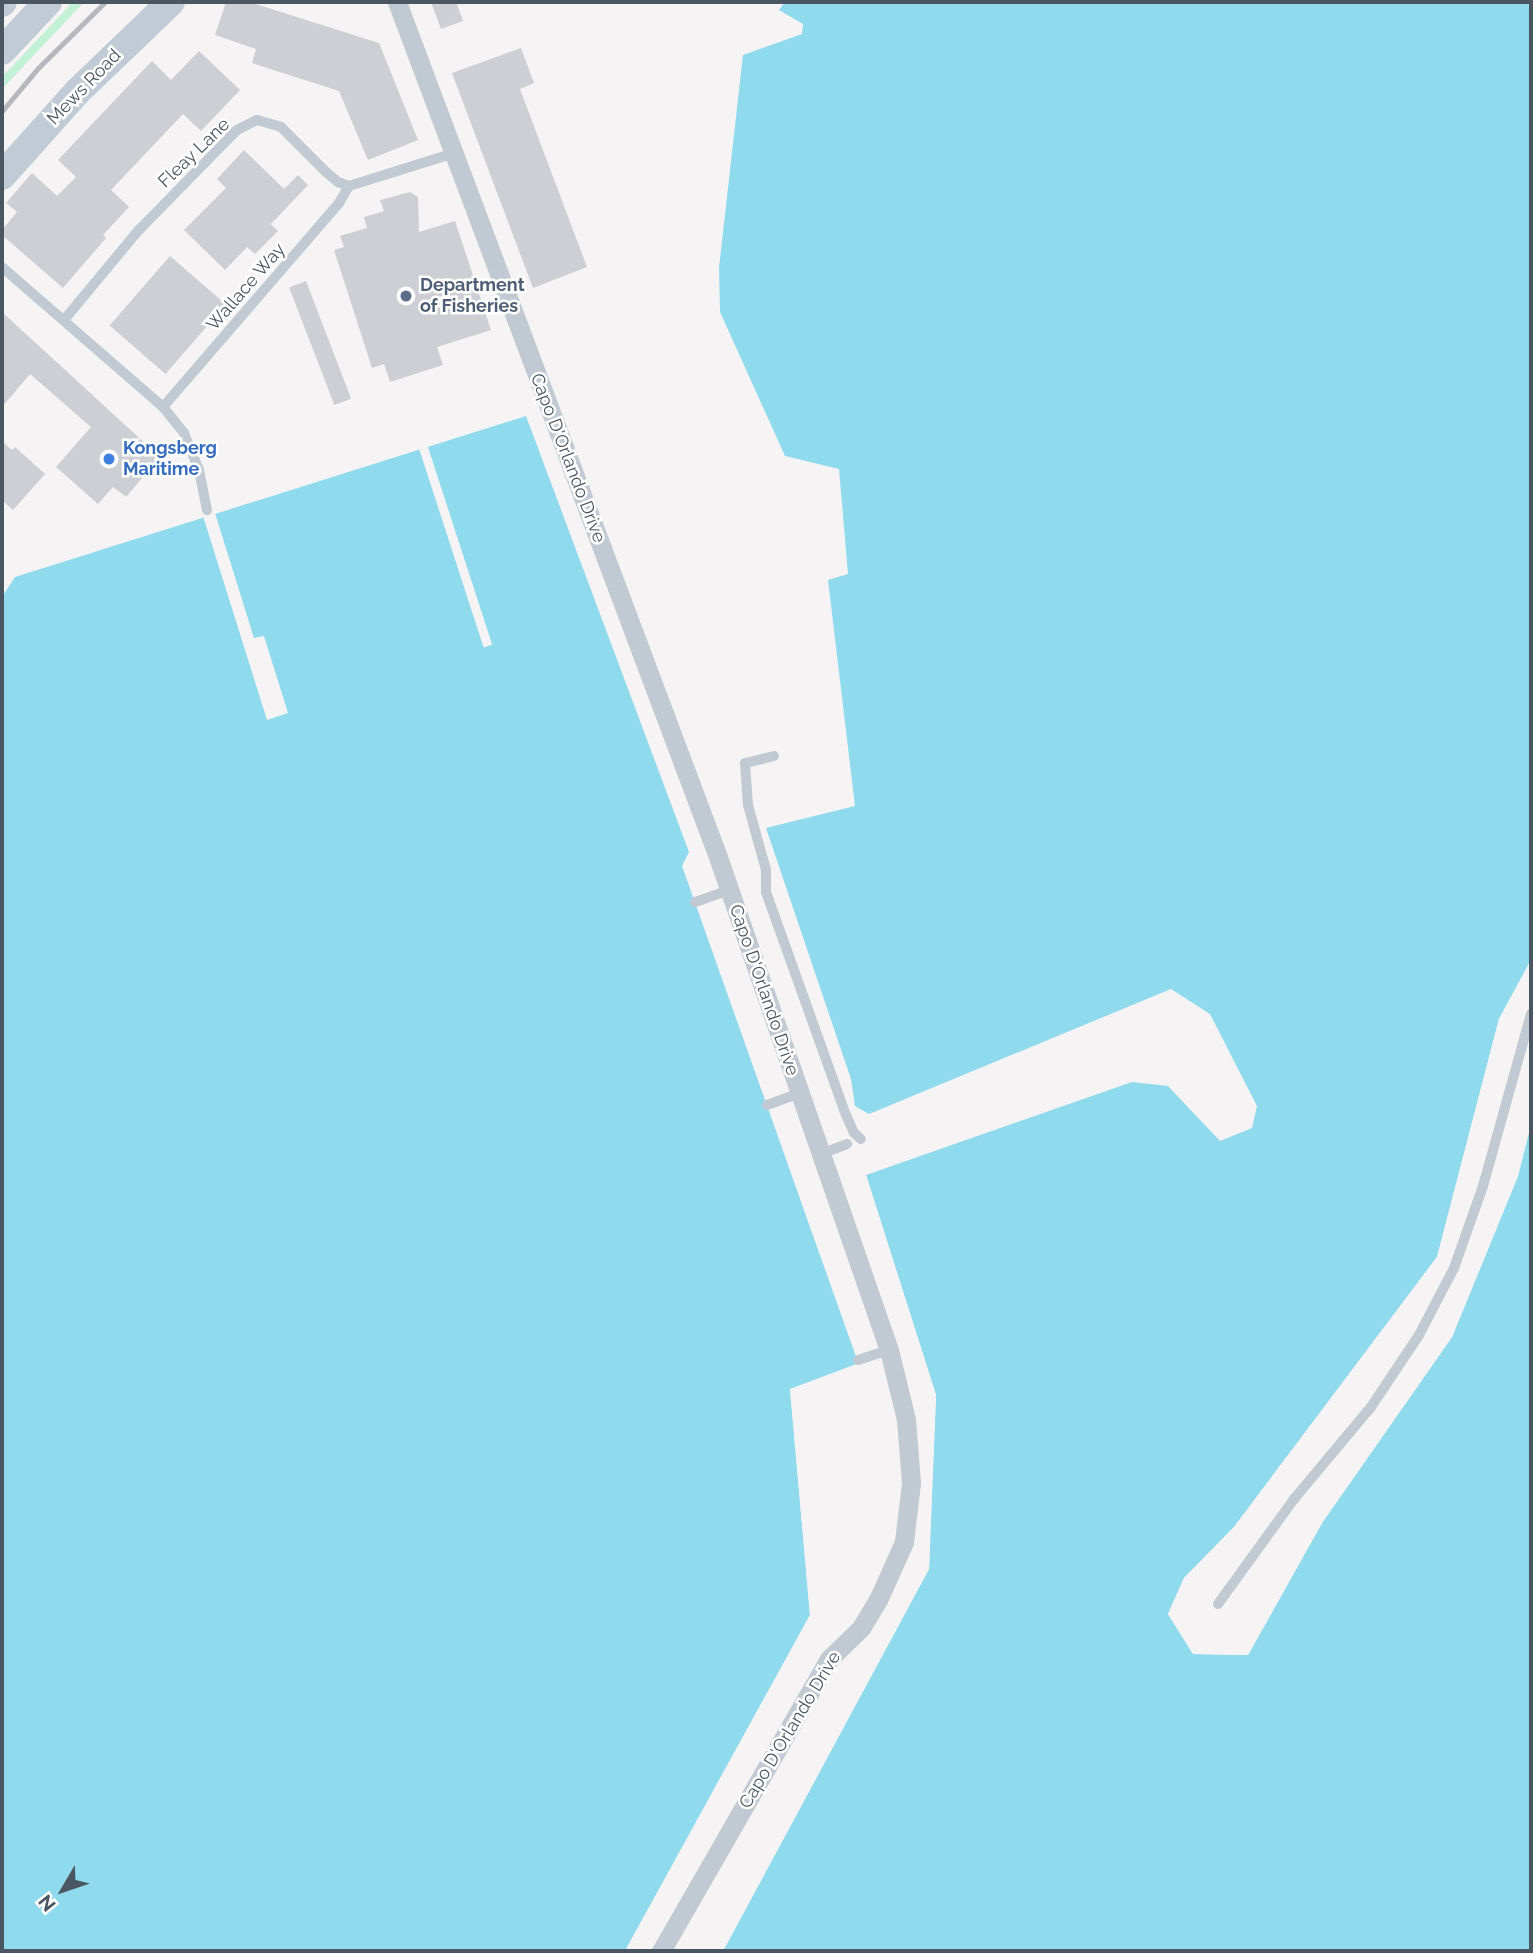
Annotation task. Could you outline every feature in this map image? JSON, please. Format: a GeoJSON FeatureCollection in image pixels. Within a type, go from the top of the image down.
{"type":"FeatureCollection","features":[{"type":"Feature","properties":{"kind":"street"},"geometry":{"type":"LineString","coordinates":[[2,51],[10,11],[48,2]]}},
{"type":"Feature","properties":{"kind":"street","name":"Mews Road"},"geometry":{"type":"LineString","coordinates":[[2,176],[77,92],[171,2]]}},
{"type":"Feature","properties":{"kind":"street","name":"Capo D'Orlando Drive"},"geometry":{"type":"LineString","coordinates":[[397,2],[729,890],[889,1350],[907,1432],[911,1483],[904,1542],[878,1598],[860,1628],[829,1660],[661,1951]]}},
{"type":"Feature","properties":{"kind":"lane","name":"Fleay Lane"},"geometry":{"type":"LineString","coordinates":[[64,320],[138,231],[237,130],[257,120],[281,127],[326,172],[349,186]]}},
{"type":"Feature","properties":{"kind":"lane"},"geometry":{"type":"LineString","coordinates":[[349,186],[454,153]]}},
{"type":"Feature","properties":{"kind":"lane","name":"Wallace Way"},"geometry":{"type":"LineString","coordinates":[[163,407],[339,203],[349,186]]}},
{"type":"Feature","properties":{"kind":"lane"},"geometry":{"type":"LineString","coordinates":[[2,267],[163,407],[184,433],[190,447],[199,470],[207,510]]}},
{"type":"Feature","properties":{"kind":"lane"},"geometry":{"type":"LineString","coordinates":[[774,756],[745,763],[748,805],[766,870],[766,892],[846,1115],[854,1133],[861,1139]]}},
{"type":"Feature","properties":{"kind":"lane"},"geometry":{"type":"LineString","coordinates":[[695,902],[729,890]]}},
{"type":"Feature","properties":{"kind":"lane"},"geometry":{"type":"LineString","coordinates":[[1218,1604],[1294,1499],[1371,1407],[1419,1335],[1454,1268],[1483,1186],[1531,1014]]}},
{"type":"Feature","properties":{"kind":"lane"},"geometry":{"type":"LineString","coordinates":[[767,1105],[800,1093]]}},
{"type":"Feature","properties":{"kind":"lane"},"geometry":{"type":"LineString","coordinates":[[821,1154],[847,1144]]}},
{"type":"Feature","properties":{"kind":"lane"},"geometry":{"type":"LineString","coordinates":[[858,1360],[889,1350]]}},
{"type":"Feature","properties":{"kind":"green space"},"geometry":{"type":"Polygon","coordinates":[[[73,2],[84,2],[2,89],[2,77],[73,2]]]}},
{"type":"Feature","properties":{"kind":"water"},"geometry":{"type":"Polygon","coordinates":[[[785,2],[1531,2],[1531,960],[1499,1019],[1437,1257],[1234,1527],[1184,1578],[1168,1614],[1193,1654],[1248,1655],[1322,1523],[1452,1337],[1518,1176],[1531,1125],[1531,1951],[723,1951],[929,1569],[936,1395],[866,1175],[1132,1082],[1168,1086],[1220,1141],[1252,1128],[1257,1106],[1210,1014],[1171,989],[869,1114],[855,1106],[851,1079],[766,828],[855,806],[828,580],[848,574],[839,469],[785,456],[720,312],[719,268],[743,55],[802,34],[803,24],[779,10],[785,2]]]}},
{"type":"Feature","properties":{"kind":"water"},"geometry":{"type":"Polygon","coordinates":[[[526,416],[689,852],[682,866],[859,1365],[790,1389],[810,1615],[625,1951],[2,1951],[2,597],[15,577],[526,416]]]}},
{"type":"Feature","properties":{"kind":"pier"},"geometry":{"type":"Polygon","coordinates":[[[427,444],[492,645],[484,647],[418,447],[427,444]]]}},
{"type":"Feature","properties":{"kind":"pier"},"geometry":{"type":"Polygon","coordinates":[[[215,513],[254,638],[264,636],[288,713],[267,720],[203,516],[215,513]]]}},
{"type":"Feature","properties":{"kind":"pier"},"geometry":{"type":"Polygon","coordinates":[[[1531,960],[1531,967],[1502,1021],[1440,1259],[1237,1529],[1187,1580],[1172,1614],[1195,1650],[1246,1652],[1320,1521],[1449,1336],[1515,1175],[1528,1124],[1531,1122],[1518,1176],[1452,1337],[1322,1523],[1248,1655],[1193,1654],[1168,1614],[1184,1578],[1234,1527],[1437,1257],[1499,1019],[1531,960]]]}},
{"type":"Feature","properties":{"kind":"pier"},"geometry":{"type":"Polygon","coordinates":[[[866,1175],[936,1395],[929,1569],[723,1951],[719,1951],[926,1568],[933,1396],[863,1176],[866,1175]]]}},
{"type":"Feature","properties":{"kind":"pier"},"geometry":{"type":"Polygon","coordinates":[[[803,1197],[863,1365],[794,1391],[813,1615],[629,1951],[625,1951],[810,1615],[790,1389],[859,1363],[800,1198],[803,1197]]]}},
{"type":"Feature","properties":{"kind":"building"},"geometry":{"type":"Polygon","coordinates":[[[226,2],[249,2],[379,43],[418,140],[368,160],[339,91],[252,63],[256,49],[215,35],[226,2]]]}},
{"type":"Feature","properties":{"kind":"building"},"geometry":{"type":"Polygon","coordinates":[[[431,2],[456,2],[463,21],[441,29],[431,2]]]}},
{"type":"Feature","properties":{"kind":"building"},"geometry":{"type":"Polygon","coordinates":[[[521,48],[534,83],[520,89],[587,267],[533,288],[452,73],[521,48]]]}},
{"type":"Feature","properties":{"kind":"building"},"geometry":{"type":"Polygon","coordinates":[[[199,51],[240,90],[201,131],[183,114],[111,190],[129,207],[103,235],[106,238],[63,288],[2,235],[2,230],[17,212],[6,203],[32,173],[57,196],[76,177],[58,160],[152,61],[171,80],[199,51]]]}},
{"type":"Feature","properties":{"kind":"building"},"geometry":{"type":"Polygon","coordinates":[[[244,150],[284,189],[298,175],[308,185],[271,224],[278,231],[255,254],[247,247],[225,270],[184,230],[226,188],[217,179],[244,150]]]}},
{"type":"Feature","properties":{"kind":"building"},"geometry":{"type":"Polygon","coordinates":[[[410,192],[418,197],[419,232],[455,221],[491,330],[437,347],[443,365],[390,382],[384,364],[372,368],[334,250],[344,247],[340,236],[367,228],[364,217],[384,211],[380,200],[410,192]]]}},
{"type":"Feature","properties":{"kind":"building"},"geometry":{"type":"Polygon","coordinates":[[[170,256],[226,305],[165,374],[110,325],[170,256]]]}},
{"type":"Feature","properties":{"kind":"building"},"geometry":{"type":"Polygon","coordinates":[[[306,281],[351,399],[334,405],[289,287],[306,281]]]}},
{"type":"Feature","properties":{"kind":"building"},"geometry":{"type":"Polygon","coordinates":[[[2,312],[160,457],[126,497],[113,487],[98,504],[56,467],[91,427],[30,374],[2,407],[2,312]]]}},
{"type":"Feature","properties":{"kind":"building"},"geometry":{"type":"Polygon","coordinates":[[[2,441],[12,450],[15,447],[45,474],[13,510],[2,500],[2,441]]]}},
{"type":"Feature","properties":{"kind":"railway"},"geometry":{"type":"LineString","coordinates":[[2,111],[38,68],[105,2]]}},
{"type":"Feature","properties":{"kind":"place","name":"Department of Fisheries"},"geometry":{"type":"Point","coordinates":[406,296]}},
{"type":"Feature","properties":{"kind":"place","name":"Kongsberg Maritime"},"geometry":{"type":"Point","coordinates":[109,459]}}]}
